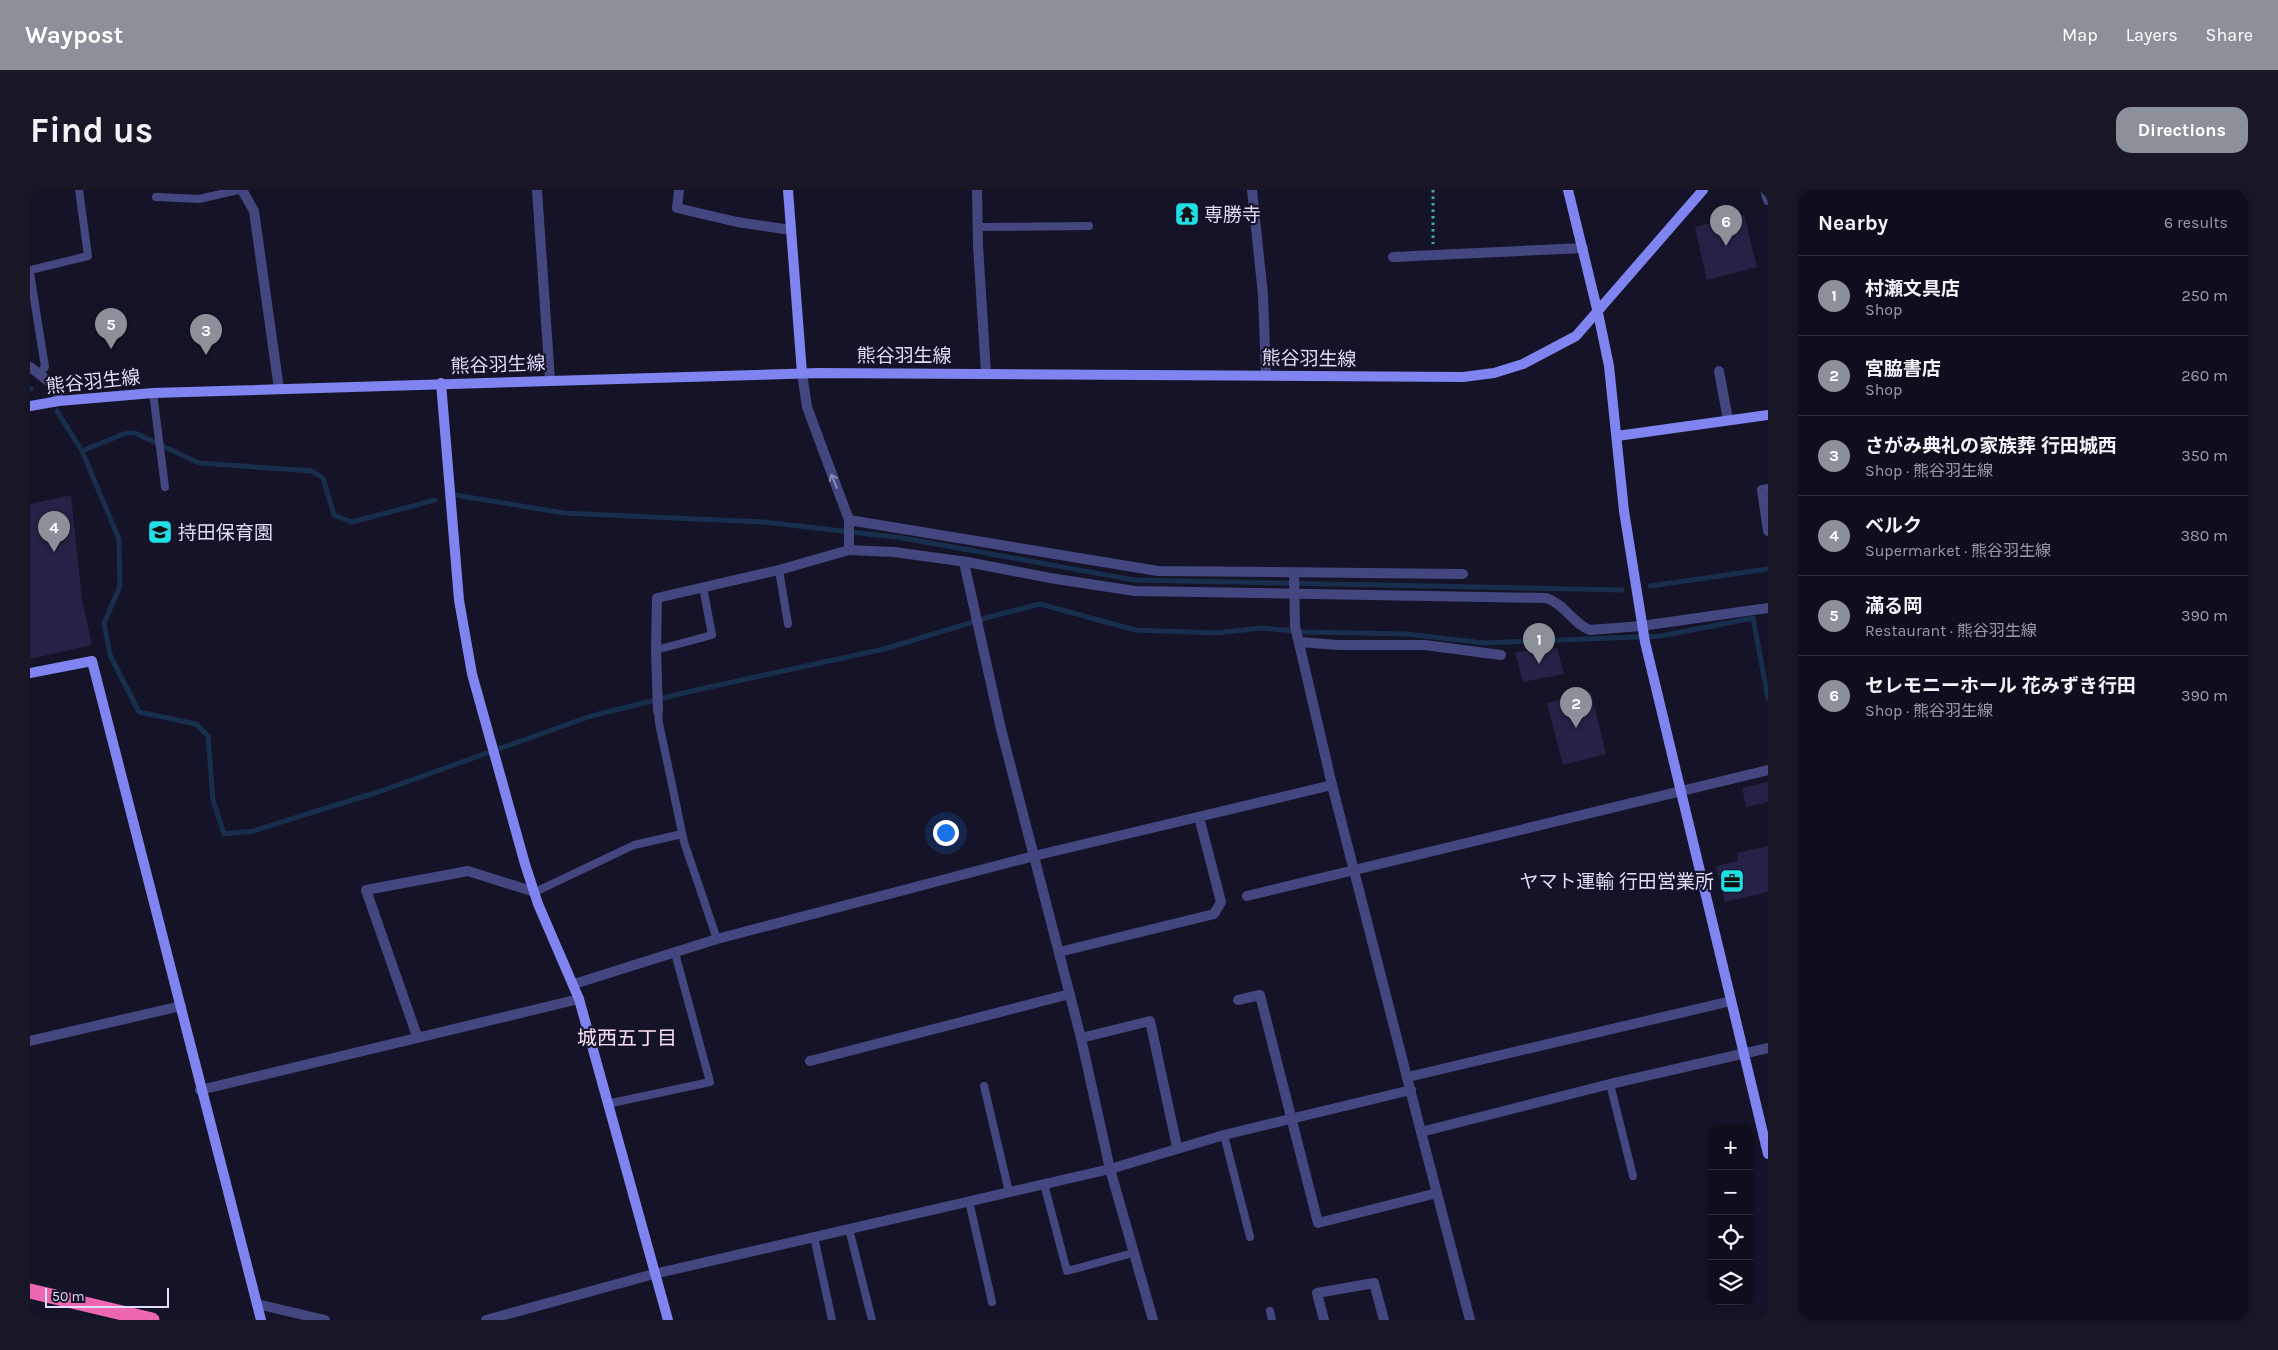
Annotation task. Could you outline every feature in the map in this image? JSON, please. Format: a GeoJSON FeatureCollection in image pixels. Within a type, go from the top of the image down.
{"type":"FeatureCollection","features":[{"type":"Feature","properties":{"kind":"highway"},"geometry":{"type":"LineString","coordinates":[[30,1291],[152,1320]]}},
{"type":"Feature","properties":{"kind":"street"},"geometry":{"type":"LineString","coordinates":[[242,190],[254,211],[279,389]]}},
{"type":"Feature","properties":{"kind":"street"},"geometry":{"type":"LineString","coordinates":[[537,190],[550,380]]}},
{"type":"Feature","properties":{"kind":"street"},"geometry":{"type":"LineString","coordinates":[[679,190],[677,208],[791,230]]}},
{"type":"Feature","properties":{"kind":"street"},"geometry":{"type":"LineString","coordinates":[[788,190],[802,373],[807,407],[850,523],[849,550]]}},
{"type":"Feature","properties":{"kind":"street"},"geometry":{"type":"LineString","coordinates":[[977,190],[986,373]]}},
{"type":"Feature","properties":{"kind":"street"},"geometry":{"type":"LineString","coordinates":[[1252,190],[1263,295],[1266,375]]}},
{"type":"Feature","properties":{"kind":"street"},"geometry":{"type":"LineString","coordinates":[[1568,190],[1609,366],[1624,511],[1643,633],[1768,1154]]}},
{"type":"Feature","properties":{"kind":"street","name":"熊谷羽生線"},"geometry":{"type":"LineString","coordinates":[[30,406],[58,401],[153,393],[802,373],[1463,377],[1494,374],[1523,364],[1576,336],[1598,313],[1703,190]]}},
{"type":"Feature","properties":{"kind":"street"},"geometry":{"type":"LineString","coordinates":[[1765,190],[1768,200]]}},
{"type":"Feature","properties":{"kind":"street"},"geometry":{"type":"LineString","coordinates":[[1393,257],[1583,248]]}},
{"type":"Feature","properties":{"kind":"street"},"geometry":{"type":"LineString","coordinates":[[30,367],[56,387],[58,401]]}},
{"type":"Feature","properties":{"kind":"street"},"geometry":{"type":"LineString","coordinates":[[1719,371],[1728,420]]}},
{"type":"Feature","properties":{"kind":"street"},"geometry":{"type":"LineString","coordinates":[[441,383],[459,600],[472,674],[535,892],[579,999],[668,1320]]}},
{"type":"Feature","properties":{"kind":"street"},"geometry":{"type":"LineString","coordinates":[[1617,436],[1768,415]]}},
{"type":"Feature","properties":{"kind":"street"},"geometry":{"type":"LineString","coordinates":[[1768,489],[1762,490],[1768,531]]}},
{"type":"Feature","properties":{"kind":"street"},"geometry":{"type":"LineString","coordinates":[[850,523],[1158,571],[1293,583],[1546,598],[1560,604],[1584,628],[1590,630],[1643,633],[1768,608]]}},
{"type":"Feature","properties":{"kind":"street"},"geometry":{"type":"LineString","coordinates":[[658,711],[657,598],[779,570],[849,550],[894,552],[967,562],[1050,578],[1135,591],[1462,574]]}},
{"type":"Feature","properties":{"kind":"street"},"geometry":{"type":"LineString","coordinates":[[967,562],[965,568],[1001,729],[1081,1038],[1110,1169],[1153,1320]]}},
{"type":"Feature","properties":{"kind":"street"},"geometry":{"type":"LineString","coordinates":[[1293,583],[1297,635],[1332,784],[1470,1320]]}},
{"type":"Feature","properties":{"kind":"street"},"geometry":{"type":"LineString","coordinates":[[1297,635],[1338,645],[1424,645],[1501,655]]}},
{"type":"Feature","properties":{"kind":"street"},"geometry":{"type":"LineString","coordinates":[[30,673],[92,661],[181,1006],[200,1090],[261,1320]]}},
{"type":"Feature","properties":{"kind":"street"},"geometry":{"type":"LineString","coordinates":[[1247,896],[1768,770]]}},
{"type":"Feature","properties":{"kind":"street"},"geometry":{"type":"LineString","coordinates":[[574,984],[717,939],[1034,856],[1332,784]]}},
{"type":"Feature","properties":{"kind":"street"},"geometry":{"type":"LineString","coordinates":[[1059,952],[1214,914],[1221,902],[1199,817]]}},
{"type":"Feature","properties":{"kind":"street"},"geometry":{"type":"LineString","coordinates":[[417,1036],[366,890],[468,871],[535,892]]}},
{"type":"Feature","properties":{"kind":"street"},"geometry":{"type":"LineString","coordinates":[[810,1061],[1070,994]]}},
{"type":"Feature","properties":{"kind":"street"},"geometry":{"type":"LineString","coordinates":[[1238,1000],[1260,995],[1318,1223],[1437,1193]]}},
{"type":"Feature","properties":{"kind":"street"},"geometry":{"type":"LineString","coordinates":[[200,1090],[417,1036],[579,999]]}},
{"type":"Feature","properties":{"kind":"street"},"geometry":{"type":"LineString","coordinates":[[1408,1077],[1731,1001]]}},
{"type":"Feature","properties":{"kind":"street"},"geometry":{"type":"LineString","coordinates":[[30,1041],[181,1006]]}},
{"type":"Feature","properties":{"kind":"street"},"geometry":{"type":"LineString","coordinates":[[1081,1038],[1150,1021],[1176,1147]]}},
{"type":"Feature","properties":{"kind":"street"},"geometry":{"type":"LineString","coordinates":[[1421,1132],[1610,1084],[1768,1048]]}},
{"type":"Feature","properties":{"kind":"street"},"geometry":{"type":"LineString","coordinates":[[486,1320],[654,1274],[1110,1169],[1176,1147],[1411,1090]]}},
{"type":"Feature","properties":{"kind":"street"},"geometry":{"type":"LineString","coordinates":[[1324,1320],[1317,1293],[1374,1283],[1384,1320]]}},
{"type":"Feature","properties":{"kind":"street"},"geometry":{"type":"LineString","coordinates":[[257,1304],[325,1320]]}},
{"type":"Feature","properties":{"kind":"lane"},"geometry":{"type":"LineString","coordinates":[[40,373],[45,367],[30,272],[88,256],[79,190]]}},
{"type":"Feature","properties":{"kind":"lane"},"geometry":{"type":"LineString","coordinates":[[156,197],[199,199],[238,190]]}},
{"type":"Feature","properties":{"kind":"lane"},"geometry":{"type":"LineString","coordinates":[[978,227],[1089,226]]}},
{"type":"Feature","properties":{"kind":"lane"},"geometry":{"type":"LineString","coordinates":[[153,393],[165,487]]}},
{"type":"Feature","properties":{"kind":"lane"},"geometry":{"type":"LineString","coordinates":[[779,570],[788,624]]}},
{"type":"Feature","properties":{"kind":"lane"},"geometry":{"type":"LineString","coordinates":[[656,650],[712,635],[703,587]]}},
{"type":"Feature","properties":{"kind":"lane"},"geometry":{"type":"LineString","coordinates":[[658,711],[682,834],[717,939]]}},
{"type":"Feature","properties":{"kind":"lane"},"geometry":{"type":"LineString","coordinates":[[535,892],[634,845],[682,834]]}},
{"type":"Feature","properties":{"kind":"lane"},"geometry":{"type":"LineString","coordinates":[[607,1104],[710,1082],[675,953]]}},
{"type":"Feature","properties":{"kind":"lane"},"geometry":{"type":"LineString","coordinates":[[1610,1084],[1633,1176]]}},
{"type":"Feature","properties":{"kind":"lane"},"geometry":{"type":"LineString","coordinates":[[984,1086],[1009,1192]]}},
{"type":"Feature","properties":{"kind":"lane"},"geometry":{"type":"LineString","coordinates":[[1224,1135],[1250,1237]]}},
{"type":"Feature","properties":{"kind":"lane"},"geometry":{"type":"LineString","coordinates":[[1044,1184],[1066,1271],[1133,1253]]}},
{"type":"Feature","properties":{"kind":"lane"},"geometry":{"type":"LineString","coordinates":[[969,1202],[992,1302]]}},
{"type":"Feature","properties":{"kind":"lane"},"geometry":{"type":"LineString","coordinates":[[848,1229],[872,1320]]}},
{"type":"Feature","properties":{"kind":"lane"},"geometry":{"type":"LineString","coordinates":[[814,1237],[832,1320]]}},
{"type":"Feature","properties":{"kind":"lane"},"geometry":{"type":"LineString","coordinates":[[1270,1310],[1272,1320]]}},
{"type":"Feature","properties":{"kind":"path"},"geometry":{"type":"LineString","coordinates":[[1433,190],[1434,256]]}},
{"type":"Feature","properties":{"kind":"building"},"geometry":{"type":"Polygon","coordinates":[[[1744,215],[1757,267],[1707,280],[1695,227],[1744,215]]]}},
{"type":"Feature","properties":{"kind":"building"},"geometry":{"type":"Polygon","coordinates":[[[71,495],[82,599],[92,645],[30,659],[30,504],[71,495]]]}},
{"type":"Feature","properties":{"kind":"building"},"geometry":{"type":"Polygon","coordinates":[[[1557,648],[1564,674],[1523,682],[1515,652],[1557,648]]]}},
{"type":"Feature","properties":{"kind":"building"},"geometry":{"type":"Polygon","coordinates":[[[1591,692],[1606,754],[1563,765],[1547,703],[1591,692]]]}},
{"type":"Feature","properties":{"kind":"building"},"geometry":{"type":"Polygon","coordinates":[[[1768,782],[1768,802],[1746,807],[1742,788],[1768,782]]]}},
{"type":"Feature","properties":{"kind":"building"},"geometry":{"type":"Polygon","coordinates":[[[1768,846],[1768,892],[1725,902],[1716,866],[1738,861],[1737,853],[1768,846]]]}},
{"type":"Feature","properties":{"kind":"waterway"},"geometry":{"type":"LineString","coordinates":[[57,411],[82,451],[119,539],[120,586],[104,623],[110,655],[139,712],[196,724],[208,736],[213,800],[224,834],[253,831],[378,792],[591,716],[696,690],[884,649],[1040,604],[1135,630],[1216,633],[1261,628],[1307,632],[1407,634],[1484,643],[1661,636],[1753,618],[1768,698]]}},
{"type":"Feature","properties":{"kind":"waterway"},"geometry":{"type":"LineString","coordinates":[[82,451],[126,433],[135,433],[199,463],[312,471],[323,478],[334,515],[352,522],[435,500]]}},
{"type":"Feature","properties":{"kind":"waterway"},"geometry":{"type":"LineString","coordinates":[[455,495],[564,513],[764,522],[903,538],[1134,580],[1622,590]]}},
{"type":"Feature","properties":{"kind":"waterway"},"geometry":{"type":"LineString","coordinates":[[1650,586],[1768,569]]}},
{"type":"Feature","properties":{"kind":"place","name":"専勝寺"},"geometry":{"type":"Point","coordinates":[1187,214]}},
{"type":"Feature","properties":{"kind":"place","name":"セレモニーホール 花みずき行田"},"geometry":{"type":"Point","coordinates":[1726,246]}},
{"type":"Feature","properties":{"kind":"place","name":"滿る岡"},"geometry":{"type":"Point","coordinates":[111,349]}},
{"type":"Feature","properties":{"kind":"place","name":"さがみ典礼の家族葬 行田城西"},"geometry":{"type":"Point","coordinates":[206,355]}},
{"type":"Feature","properties":{"kind":"place","name":"持田保育園"},"geometry":{"type":"Point","coordinates":[160,532]}},
{"type":"Feature","properties":{"kind":"place","name":"ベルク"},"geometry":{"type":"Point","coordinates":[54,552]}},
{"type":"Feature","properties":{"kind":"place","name":"村瀬文具店"},"geometry":{"type":"Point","coordinates":[1539,664]}},
{"type":"Feature","properties":{"kind":"place","name":"宮脇書店"},"geometry":{"type":"Point","coordinates":[1576,728]}},
{"type":"Feature","properties":{"kind":"place","name":"ヤマト運輸 行田営業所"},"geometry":{"type":"Point","coordinates":[1732,881]}},
{"type":"Feature","properties":{"kind":"district","name":"城西五丁目"},"geometry":{"type":"Point","coordinates":[627,1038]}}]}
